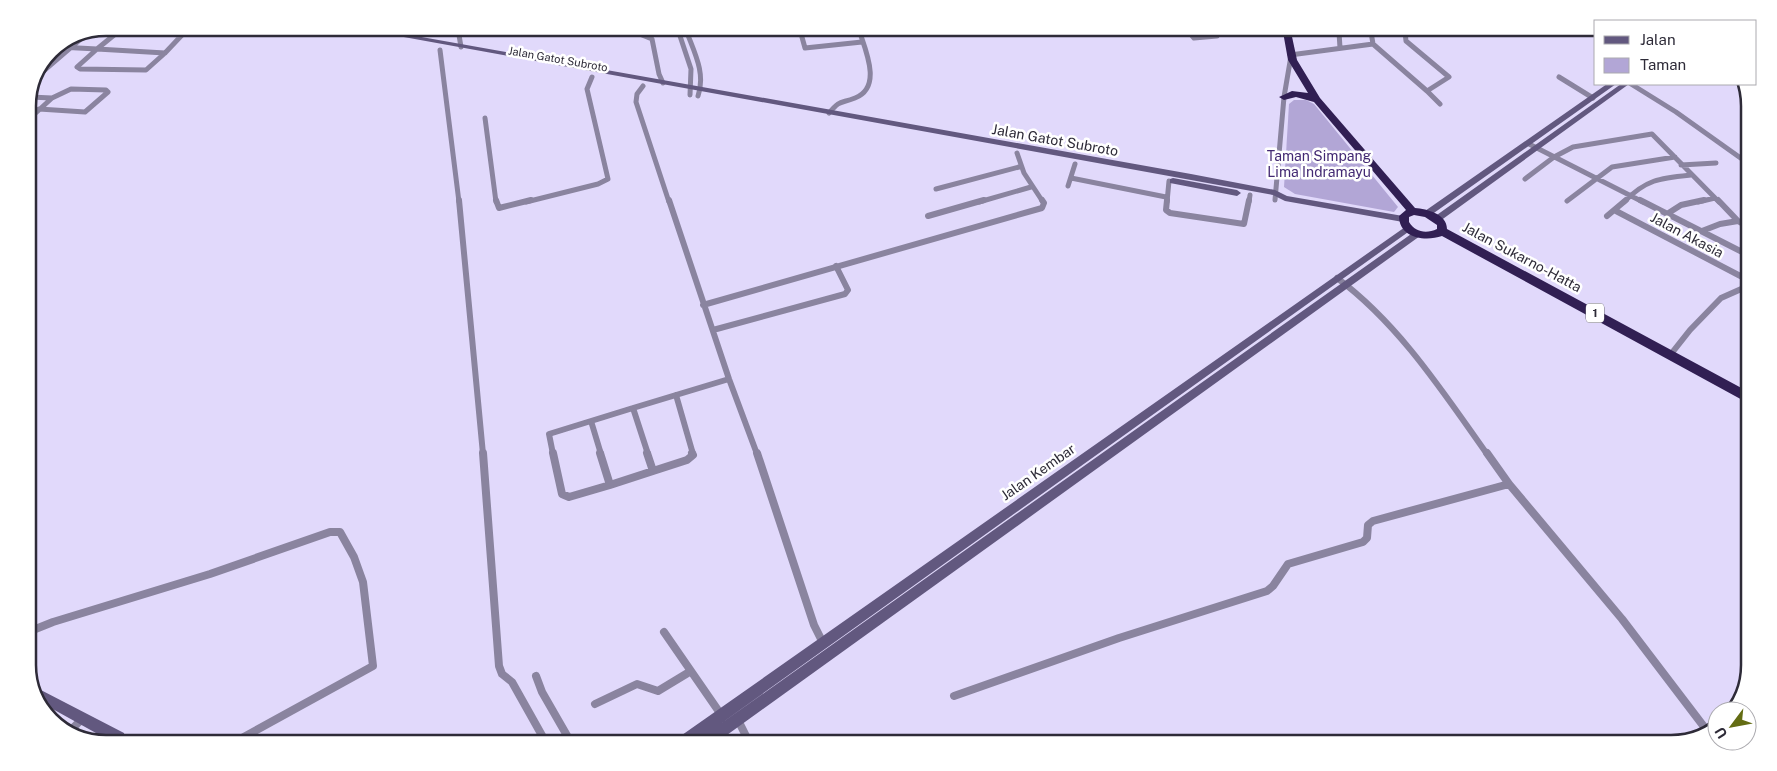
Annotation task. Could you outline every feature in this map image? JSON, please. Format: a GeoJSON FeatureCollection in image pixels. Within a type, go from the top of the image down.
{"type":"FeatureCollection","features":[{"type":"Feature","properties":{"kind":"highway"},"geometry":{"type":"LineString","coordinates":[[1288,36],[1290,56],[1317,100],[1412,211],[1433,216],[1442,225],[1442,232],[1429,236],[1409,227],[1404,216],[1412,211]]}},
{"type":"Feature","properties":{"kind":"highway"},"geometry":{"type":"LineString","coordinates":[[1284,97],[1290,94],[1300,94],[1317,100]]}},
{"type":"Feature","properties":{"kind":"highway","name":"Jalan Sukarno-Hatta"},"geometry":{"type":"LineString","coordinates":[[1442,232],[1671,354],[1741,394]]}},
{"type":"Feature","properties":{"kind":"street"},"geometry":{"type":"LineString","coordinates":[[114,36],[97,49],[78,68],[146,70],[181,36]]}},
{"type":"Feature","properties":{"kind":"street","name":"Jalan Gatot Subroto"},"geometry":{"type":"LineString","coordinates":[[372,36],[663,83],[695,92],[951,138]]}},
{"type":"Feature","properties":{"kind":"street","name":"Jalan Gatot Subroto"},"geometry":{"type":"LineString","coordinates":[[391,36],[442,48]]}},
{"type":"Feature","properties":{"kind":"street"},"geometry":{"type":"LineString","coordinates":[[459,36],[460,49]]}},
{"type":"Feature","properties":{"kind":"street"},"geometry":{"type":"LineString","coordinates":[[643,36],[652,40],[659,74],[663,83]]}},
{"type":"Feature","properties":{"kind":"street"},"geometry":{"type":"LineString","coordinates":[[680,36],[691,69],[695,92]]}},
{"type":"Feature","properties":{"kind":"street"},"geometry":{"type":"LineString","coordinates":[[688,36],[700,68],[695,92]]}},
{"type":"Feature","properties":{"kind":"street"},"geometry":{"type":"LineString","coordinates":[[802,36],[806,48],[862,42]]}},
{"type":"Feature","properties":{"kind":"street"},"geometry":{"type":"LineString","coordinates":[[830,112],[835,104],[863,94],[870,83],[870,69],[860,36]]}},
{"type":"Feature","properties":{"kind":"street"},"geometry":{"type":"LineString","coordinates":[[1192,36],[1194,38],[1217,36]]}},
{"type":"Feature","properties":{"kind":"street"},"geometry":{"type":"LineString","coordinates":[[1339,36],[1340,48]]}},
{"type":"Feature","properties":{"kind":"street"},"geometry":{"type":"LineString","coordinates":[[1372,36],[1373,44],[1440,104]]}},
{"type":"Feature","properties":{"kind":"street"},"geometry":{"type":"LineString","coordinates":[[1405,36],[1406,41],[1449,77],[1427,91]]}},
{"type":"Feature","properties":{"kind":"street"},"geometry":{"type":"LineString","coordinates":[[48,67],[74,44]]}},
{"type":"Feature","properties":{"kind":"street"},"geometry":{"type":"LineString","coordinates":[[1373,44],[1290,56],[1284,97],[1275,196],[1409,227]]}},
{"type":"Feature","properties":{"kind":"street"},"geometry":{"type":"LineString","coordinates":[[70,48],[165,53]]}},
{"type":"Feature","properties":{"kind":"street"},"geometry":{"type":"LineString","coordinates":[[442,48],[461,217],[481,429],[499,666],[502,674],[512,682],[542,735]]}},
{"type":"Feature","properties":{"kind":"street","name":"Jalan Gatot Subroto"},"geometry":{"type":"LineString","coordinates":[[460,49],[592,77],[830,112],[966,141],[1275,196]]}},
{"type":"Feature","properties":{"kind":"street"},"geometry":{"type":"LineString","coordinates":[[485,118],[496,204],[499,208],[598,184],[608,179],[587,90],[592,77]]}},
{"type":"Feature","properties":{"kind":"street"},"geometry":{"type":"LineString","coordinates":[[1559,77],[1593,98]]}},
{"type":"Feature","properties":{"kind":"street"},"geometry":{"type":"LineString","coordinates":[[1536,148],[1611,85]]}},
{"type":"Feature","properties":{"kind":"street"},"geometry":{"type":"LineString","coordinates":[[1433,216],[1536,148],[1624,85]]}},
{"type":"Feature","properties":{"kind":"street"},"geometry":{"type":"LineString","coordinates":[[1633,85],[1676,112],[1741,158]]}},
{"type":"Feature","properties":{"kind":"street"},"geometry":{"type":"LineString","coordinates":[[643,86],[637,94],[636,102],[703,304],[770,488],[814,625],[821,639]]}},
{"type":"Feature","properties":{"kind":"street"},"geometry":{"type":"LineString","coordinates":[[36,112],[39,109],[61,90],[70,88],[106,90],[108,92],[85,112],[39,109]]}},
{"type":"Feature","properties":{"kind":"street"},"geometry":{"type":"LineString","coordinates":[[37,97],[52,98]]}},
{"type":"Feature","properties":{"kind":"street"},"geometry":{"type":"LineString","coordinates":[[1525,179],[1552,155],[1573,147],[1651,133],[1741,223]]}},
{"type":"Feature","properties":{"kind":"street","name":"Jalan Gatot Subroto"},"geometry":{"type":"LineString","coordinates":[[966,141],[1017,153],[1169,181],[1190,181],[1250,195],[1275,196]]}},
{"type":"Feature","properties":{"kind":"street"},"geometry":{"type":"LineString","coordinates":[[1536,148],[1741,252]]}},
{"type":"Feature","properties":{"kind":"street"},"geometry":{"type":"LineString","coordinates":[[703,304],[1042,208],[1044,203],[1031,187],[1019,167],[1017,153]]}},
{"type":"Feature","properties":{"kind":"street"},"geometry":{"type":"LineString","coordinates":[[1567,201],[1596,178],[1617,165],[1674,157]]}},
{"type":"Feature","properties":{"kind":"street"},"geometry":{"type":"LineString","coordinates":[[1681,164],[1716,163]]}},
{"type":"Feature","properties":{"kind":"street"},"geometry":{"type":"LineString","coordinates":[[1068,186],[1075,164]]}},
{"type":"Feature","properties":{"kind":"street"},"geometry":{"type":"LineString","coordinates":[[936,189],[1019,167]]}},
{"type":"Feature","properties":{"kind":"street"},"geometry":{"type":"LineString","coordinates":[[1607,216],[1616,211],[1635,191],[1645,184],[1657,179],[1691,175]]}},
{"type":"Feature","properties":{"kind":"street"},"geometry":{"type":"LineString","coordinates":[[1071,178],[1166,197]]}},
{"type":"Feature","properties":{"kind":"street"},"geometry":{"type":"LineString","coordinates":[[1169,181],[1166,210],[1170,212],[1244,224],[1250,195]]}},
{"type":"Feature","properties":{"kind":"street"},"geometry":{"type":"LineString","coordinates":[[928,216],[1031,187]]}},
{"type":"Feature","properties":{"kind":"street"},"geometry":{"type":"LineString","coordinates":[[1667,214],[1681,205],[1715,198]]}},
{"type":"Feature","properties":{"kind":"street","name":"Jalan Akasia"},"geometry":{"type":"LineString","coordinates":[[1616,211],[1741,276]]}},
{"type":"Feature","properties":{"kind":"street"},"geometry":{"type":"LineString","coordinates":[[1702,232],[1720,224],[1738,221]]}},
{"type":"Feature","properties":{"kind":"street","name":"Jalan Kembar"},"geometry":{"type":"LineString","coordinates":[[716,735],[1344,284],[1409,227]]}},
{"type":"Feature","properties":{"kind":"street"},"geometry":{"type":"LineString","coordinates":[[712,330],[845,294],[848,290],[836,266]]}},
{"type":"Feature","properties":{"kind":"street"},"geometry":{"type":"LineString","coordinates":[[1344,284],[1360,296],[1424,366],[1509,484],[1622,620],[1704,727]]}},
{"type":"Feature","properties":{"kind":"street","name":"Jalan Kembar"},"geometry":{"type":"LineString","coordinates":[[692,735],[718,711],[731,708],[821,639],[1344,284]]}},
{"type":"Feature","properties":{"kind":"street"},"geometry":{"type":"LineString","coordinates":[[1671,354],[1690,330],[1721,298],[1741,289]]}},
{"type":"Feature","properties":{"kind":"street"},"geometry":{"type":"LineString","coordinates":[[676,395],[693,455],[687,460],[610,485],[569,497],[562,494],[549,434],[676,395],[729,379]]}},
{"type":"Feature","properties":{"kind":"street"},"geometry":{"type":"LineString","coordinates":[[634,408],[653,471]]}},
{"type":"Feature","properties":{"kind":"street"},"geometry":{"type":"LineString","coordinates":[[591,421],[610,485]]}},
{"type":"Feature","properties":{"kind":"street"},"geometry":{"type":"LineString","coordinates":[[954,696],[1119,638],[1267,591],[1272,588],[1279,573],[1288,564],[1363,542],[1367,538],[1368,525],[1373,521],[1509,484]]}},
{"type":"Feature","properties":{"kind":"street"},"geometry":{"type":"LineString","coordinates":[[36,629],[200,577],[330,532],[340,532],[354,557],[363,582],[373,666],[247,735]]}},
{"type":"Feature","properties":{"kind":"street"},"geometry":{"type":"LineString","coordinates":[[664,632],[718,711],[733,723],[744,735]]}},
{"type":"Feature","properties":{"kind":"street"},"geometry":{"type":"LineString","coordinates":[[595,704],[637,684],[658,691],[691,671]]}},
{"type":"Feature","properties":{"kind":"street"},"geometry":{"type":"LineString","coordinates":[[536,676],[542,692],[567,735]]}},
{"type":"Feature","properties":{"kind":"street"},"geometry":{"type":"LineString","coordinates":[[45,699],[111,735]]}},
{"type":"Feature","properties":{"kind":"street"},"geometry":{"type":"LineString","coordinates":[[731,708],[733,723]]}},
{"type":"Feature","properties":{"kind":"street"},"geometry":{"type":"LineString","coordinates":[[74,727],[82,719]]}},
{"type":"Feature","properties":{"kind":"green space","name":"Taman Simpang Lima Indramayu"},"geometry":{"type":"Polygon","coordinates":[[[1294,100],[1306,100],[1314,104],[1398,207],[1394,212],[1295,194],[1284,187],[1289,104],[1294,100]]]}}]}
